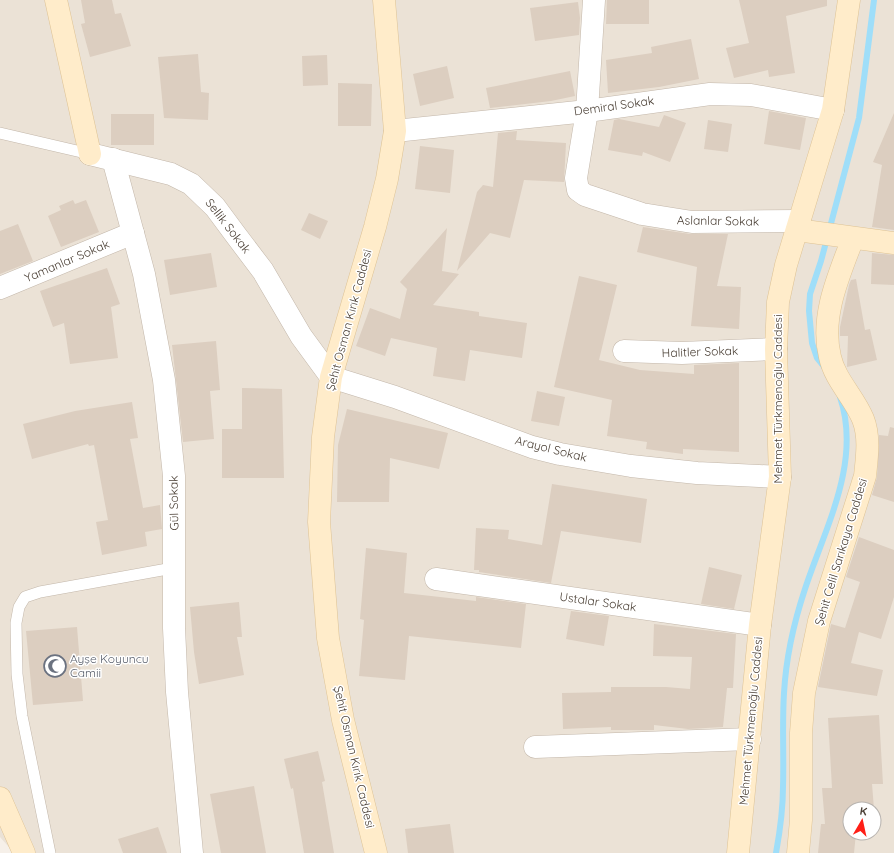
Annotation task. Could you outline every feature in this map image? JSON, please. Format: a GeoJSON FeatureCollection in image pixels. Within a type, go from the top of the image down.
{"type":"FeatureCollection","features":[{"type":"Feature","properties":{"kind":"street"},"geometry":{"type":"LineString","coordinates":[[56,0],[90,154]]}},
{"type":"Feature","properties":{"kind":"street","name":"Şehit Osman Kırık Caddesi"},"geometry":{"type":"LineString","coordinates":[[376,853],[343,720],[328,638],[322,577],[319,522],[323,437],[331,377],[375,227],[387,179],[395,131],[384,0]]}},
{"type":"Feature","properties":{"kind":"street","name":"Aslanlar Sokak"},"geometry":{"type":"LineString","coordinates":[[594,0],[587,111],[576,178],[578,190],[585,195],[642,214],[685,221],[804,228]]}},
{"type":"Feature","properties":{"kind":"street","name":"Mehmet Türkmenoğlu Caddesi"},"geometry":{"type":"LineString","coordinates":[[738,853],[760,625],[780,477],[776,349],[778,302],[786,265],[804,228],[833,110],[849,0]]}},
{"type":"Feature","properties":{"kind":"street","name":"Demiral Sokak"},"geometry":{"type":"LineString","coordinates":[[395,131],[587,111],[710,94],[751,95],[833,110]]}},
{"type":"Feature","properties":{"kind":"street","name":"Sellik Sokak"},"geometry":{"type":"LineString","coordinates":[[90,154],[171,174],[191,184],[215,206],[263,271],[301,336],[331,377]]}},
{"type":"Feature","properties":{"kind":"street","name":"Gül Sokak"},"geometry":{"type":"LineString","coordinates":[[113,159],[154,320],[164,380],[174,476],[175,522],[173,568],[178,692],[192,853]]}},
{"type":"Feature","properties":{"kind":"street"},"geometry":{"type":"LineString","coordinates":[[804,228],[847,238],[894,243]]}},
{"type":"Feature","properties":{"kind":"street","name":"Yamanlar Sokak"},"geometry":{"type":"LineString","coordinates":[[0,288],[133,233]]}},
{"type":"Feature","properties":{"kind":"street","name":"Şehit Celil Sarıkaya Caddesi"},"geometry":{"type":"LineString","coordinates":[[798,853],[801,820],[801,733],[804,693],[819,621],[865,476],[867,463],[866,429],[862,417],[834,369],[828,346],[831,299],[847,238]]}},
{"type":"Feature","properties":{"kind":"street","name":"Halitler Sokak"},"geometry":{"type":"LineString","coordinates":[[624,351],[682,353],[776,349]]}},
{"type":"Feature","properties":{"kind":"street","name":"Arayol Sokak"},"geometry":{"type":"LineString","coordinates":[[331,377],[395,397],[532,447],[560,454],[646,468],[697,473],[780,477]]}},
{"type":"Feature","properties":{"kind":"street","name":"Ustalar Sokak"},"geometry":{"type":"LineString","coordinates":[[436,579],[760,625]]}},
{"type":"Feature","properties":{"kind":"street"},"geometry":{"type":"LineString","coordinates":[[535,747],[750,739]]}},
{"type":"Feature","properties":{"kind":"street"},"geometry":{"type":"LineString","coordinates":[[0,798],[24,853]]}},
{"type":"Feature","properties":{"kind":"lane","name":"Sellik Sokak"},"geometry":{"type":"LineString","coordinates":[[0,133],[90,154]]}},
{"type":"Feature","properties":{"kind":"lane"},"geometry":{"type":"LineString","coordinates":[[50,853],[22,716],[16,643],[16,622],[19,608],[25,597],[40,592],[173,568]]}},
{"type":"Feature","properties":{"kind":"shaded area"},"geometry":{"type":"Polygon","coordinates":[[[0,0],[894,0],[894,853],[14,853],[0,837],[0,0]]]}},
{"type":"Feature","properties":{"kind":"building"},"geometry":{"type":"Polygon","coordinates":[[[81,0],[112,0],[115,14],[121,13],[131,46],[90,57],[81,24],[85,23],[81,0]]]}},
{"type":"Feature","properties":{"kind":"building"},"geometry":{"type":"Polygon","coordinates":[[[607,0],[649,0],[649,24],[606,24],[607,0]]]}},
{"type":"Feature","properties":{"kind":"building"},"geometry":{"type":"Polygon","coordinates":[[[739,0],[827,0],[827,6],[786,16],[795,73],[769,77],[768,70],[734,78],[726,48],[749,43],[739,0]]]}},
{"type":"Feature","properties":{"kind":"building"},"geometry":{"type":"Polygon","coordinates":[[[578,2],[580,18],[579,35],[535,41],[530,8],[578,2]]]}},
{"type":"Feature","properties":{"kind":"building"},"geometry":{"type":"Polygon","coordinates":[[[691,39],[699,79],[659,87],[608,93],[606,60],[652,53],[651,47],[691,39]]]}},
{"type":"Feature","properties":{"kind":"building"},"geometry":{"type":"Polygon","coordinates":[[[198,54],[201,92],[209,93],[208,120],[164,118],[158,57],[198,54]]]}},
{"type":"Feature","properties":{"kind":"building"},"geometry":{"type":"Polygon","coordinates":[[[327,55],[328,85],[303,86],[302,56],[327,55]]]}},
{"type":"Feature","properties":{"kind":"building"},"geometry":{"type":"Polygon","coordinates":[[[447,66],[454,98],[420,106],[413,74],[447,66]]]}},
{"type":"Feature","properties":{"kind":"building"},"geometry":{"type":"Polygon","coordinates":[[[570,71],[575,96],[551,101],[490,108],[486,88],[570,71]]]}},
{"type":"Feature","properties":{"kind":"building"},"geometry":{"type":"Polygon","coordinates":[[[338,83],[372,84],[371,126],[338,126],[338,83]]]}},
{"type":"Feature","properties":{"kind":"building"},"geometry":{"type":"Polygon","coordinates":[[[769,111],[806,118],[800,150],[764,144],[769,111]]]}},
{"type":"Feature","properties":{"kind":"building"},"geometry":{"type":"Polygon","coordinates":[[[894,113],[894,230],[872,227],[882,165],[873,162],[894,113]]]}},
{"type":"Feature","properties":{"kind":"building"},"geometry":{"type":"Polygon","coordinates":[[[111,114],[154,114],[154,145],[111,145],[111,114]]]}},
{"type":"Feature","properties":{"kind":"building"},"geometry":{"type":"Polygon","coordinates":[[[664,115],[686,123],[670,162],[643,152],[642,156],[608,150],[614,120],[619,119],[659,127],[664,115]]]}},
{"type":"Feature","properties":{"kind":"building"},"geometry":{"type":"Polygon","coordinates":[[[708,120],[732,124],[728,152],[704,149],[708,120]]]}},
{"type":"Feature","properties":{"kind":"building"},"geometry":{"type":"Polygon","coordinates":[[[517,131],[516,140],[566,143],[564,182],[524,180],[510,238],[490,233],[457,271],[477,192],[483,185],[493,187],[498,133],[517,131]]]}},
{"type":"Feature","properties":{"kind":"building"},"geometry":{"type":"Polygon","coordinates":[[[420,146],[454,150],[450,193],[415,189],[420,146]]]}},
{"type":"Feature","properties":{"kind":"building"},"geometry":{"type":"Polygon","coordinates":[[[73,200],[75,204],[86,200],[99,232],[61,247],[48,216],[61,210],[59,206],[73,200]]]}},
{"type":"Feature","properties":{"kind":"building"},"geometry":{"type":"Polygon","coordinates":[[[309,213],[328,221],[320,239],[301,230],[309,213]]]}},
{"type":"Feature","properties":{"kind":"building"},"geometry":{"type":"Polygon","coordinates":[[[18,224],[33,261],[0,274],[0,231],[18,224]]]}},
{"type":"Feature","properties":{"kind":"building"},"geometry":{"type":"Polygon","coordinates":[[[643,227],[690,234],[728,234],[717,286],[741,287],[739,329],[691,326],[697,267],[637,252],[643,227]]]}},
{"type":"Feature","properties":{"kind":"building"},"geometry":{"type":"Polygon","coordinates":[[[447,228],[442,271],[459,274],[433,305],[479,312],[479,316],[527,323],[522,358],[470,350],[465,381],[433,376],[437,348],[391,338],[385,356],[356,346],[370,308],[400,319],[407,289],[400,282],[447,228]]]}},
{"type":"Feature","properties":{"kind":"building"},"geometry":{"type":"Polygon","coordinates":[[[211,253],[217,287],[170,295],[164,260],[211,253]]]}},
{"type":"Feature","properties":{"kind":"building"},"geometry":{"type":"Polygon","coordinates":[[[872,253],[894,255],[894,285],[871,284],[872,253]]]}},
{"type":"Feature","properties":{"kind":"building"},"geometry":{"type":"Polygon","coordinates":[[[107,268],[120,304],[111,307],[118,358],[70,364],[64,323],[53,327],[40,291],[107,268]]]}},
{"type":"Feature","properties":{"kind":"building"},"geometry":{"type":"Polygon","coordinates":[[[579,276],[617,285],[599,360],[640,370],[694,374],[694,365],[739,363],[739,452],[683,449],[683,454],[646,449],[647,442],[607,436],[612,400],[554,387],[579,276]]]}},
{"type":"Feature","properties":{"kind":"building"},"geometry":{"type":"Polygon","coordinates":[[[856,279],[865,330],[870,329],[877,360],[847,367],[848,336],[840,336],[840,327],[849,285],[851,280],[856,279]]]}},
{"type":"Feature","properties":{"kind":"building"},"geometry":{"type":"Polygon","coordinates":[[[216,341],[220,390],[210,391],[214,439],[183,442],[172,345],[216,341]]]}},
{"type":"Feature","properties":{"kind":"building"},"geometry":{"type":"Polygon","coordinates":[[[242,388],[282,389],[284,478],[222,478],[222,429],[242,429],[242,388]]]}},
{"type":"Feature","properties":{"kind":"building"},"geometry":{"type":"Polygon","coordinates":[[[537,391],[565,397],[559,426],[531,421],[537,391]]]}},
{"type":"Feature","properties":{"kind":"building"},"geometry":{"type":"Polygon","coordinates":[[[132,402],[138,438],[130,439],[143,508],[160,505],[162,529],[145,532],[147,546],[102,555],[96,522],[108,520],[94,445],[89,446],[88,444],[32,459],[23,424],[75,411],[132,402]]]}},
{"type":"Feature","properties":{"kind":"building"},"geometry":{"type":"Polygon","coordinates":[[[347,409],[448,433],[439,469],[390,458],[389,502],[337,502],[338,445],[347,409]]]}},
{"type":"Feature","properties":{"kind":"building"},"geometry":{"type":"Polygon","coordinates":[[[890,427],[894,428],[894,502],[872,495],[877,477],[879,435],[888,436],[890,427]]]}},
{"type":"Feature","properties":{"kind":"building"},"geometry":{"type":"Polygon","coordinates":[[[552,484],[647,499],[641,543],[561,531],[551,583],[474,570],[476,528],[509,530],[508,539],[542,545],[552,484]]]}},
{"type":"Feature","properties":{"kind":"building"},"geometry":{"type":"Polygon","coordinates":[[[859,537],[894,550],[894,597],[881,639],[859,632],[851,663],[883,670],[877,696],[818,687],[831,624],[845,628],[860,582],[846,577],[859,537]]]}},
{"type":"Feature","properties":{"kind":"building"},"geometry":{"type":"Polygon","coordinates":[[[366,548],[407,553],[404,593],[476,601],[476,597],[526,604],[521,648],[409,636],[405,680],[359,676],[364,620],[360,619],[366,548]]]}},
{"type":"Feature","properties":{"kind":"building"},"geometry":{"type":"Polygon","coordinates":[[[709,567],[742,575],[734,609],[701,604],[709,567]]]}},
{"type":"Feature","properties":{"kind":"building"},"geometry":{"type":"Polygon","coordinates":[[[239,602],[242,637],[237,637],[244,675],[199,684],[194,652],[190,607],[239,602]]]}},
{"type":"Feature","properties":{"kind":"building"},"geometry":{"type":"Polygon","coordinates":[[[571,611],[609,616],[604,646],[566,639],[571,611]]]}},
{"type":"Feature","properties":{"kind":"building"},"geometry":{"type":"Polygon","coordinates":[[[654,624],[736,634],[733,688],[727,688],[723,727],[688,729],[654,725],[654,730],[611,730],[611,727],[563,729],[562,693],[611,692],[611,687],[666,687],[690,689],[692,657],[653,656],[654,624]]]}},
{"type":"Feature","properties":{"kind":"building","name":"Ayşe Koyuncu Camii"},"geometry":{"type":"Polygon","coordinates":[[[77,627],[83,701],[33,705],[26,631],[77,627]]]}},
{"type":"Feature","properties":{"kind":"building"},"geometry":{"type":"Polygon","coordinates":[[[879,715],[883,784],[872,784],[873,801],[842,801],[842,841],[855,841],[854,853],[818,853],[821,824],[825,824],[822,788],[832,788],[828,718],[879,715]]]}},
{"type":"Feature","properties":{"kind":"building"},"geometry":{"type":"Polygon","coordinates":[[[318,751],[325,781],[322,782],[334,853],[304,853],[293,788],[291,789],[284,759],[318,751]]]}},
{"type":"Feature","properties":{"kind":"building"},"geometry":{"type":"Polygon","coordinates":[[[254,786],[266,853],[221,853],[210,794],[254,786]]]}},
{"type":"Feature","properties":{"kind":"building"},"geometry":{"type":"Polygon","coordinates":[[[450,824],[454,853],[408,853],[405,829],[450,824]]]}},
{"type":"Feature","properties":{"kind":"building"},"geometry":{"type":"Polygon","coordinates":[[[158,827],[167,853],[123,853],[118,839],[158,827]]]}},
{"type":"Feature","properties":{"kind":"waterway"},"geometry":{"type":"LineString","coordinates":[[825,368],[817,358],[812,343],[809,311],[810,294],[821,261],[859,118],[874,0]]}},
{"type":"Feature","properties":{"kind":"waterway"},"geometry":{"type":"LineString","coordinates":[[776,853],[782,804],[783,705],[785,680],[791,640],[801,602],[831,519],[844,470],[847,446],[846,421],[840,397]]}},
{"type":"Feature","properties":{"kind":"place","name":"Ayşe Koyuncu Camii"},"geometry":{"type":"Point","coordinates":[55,666]}}]}
